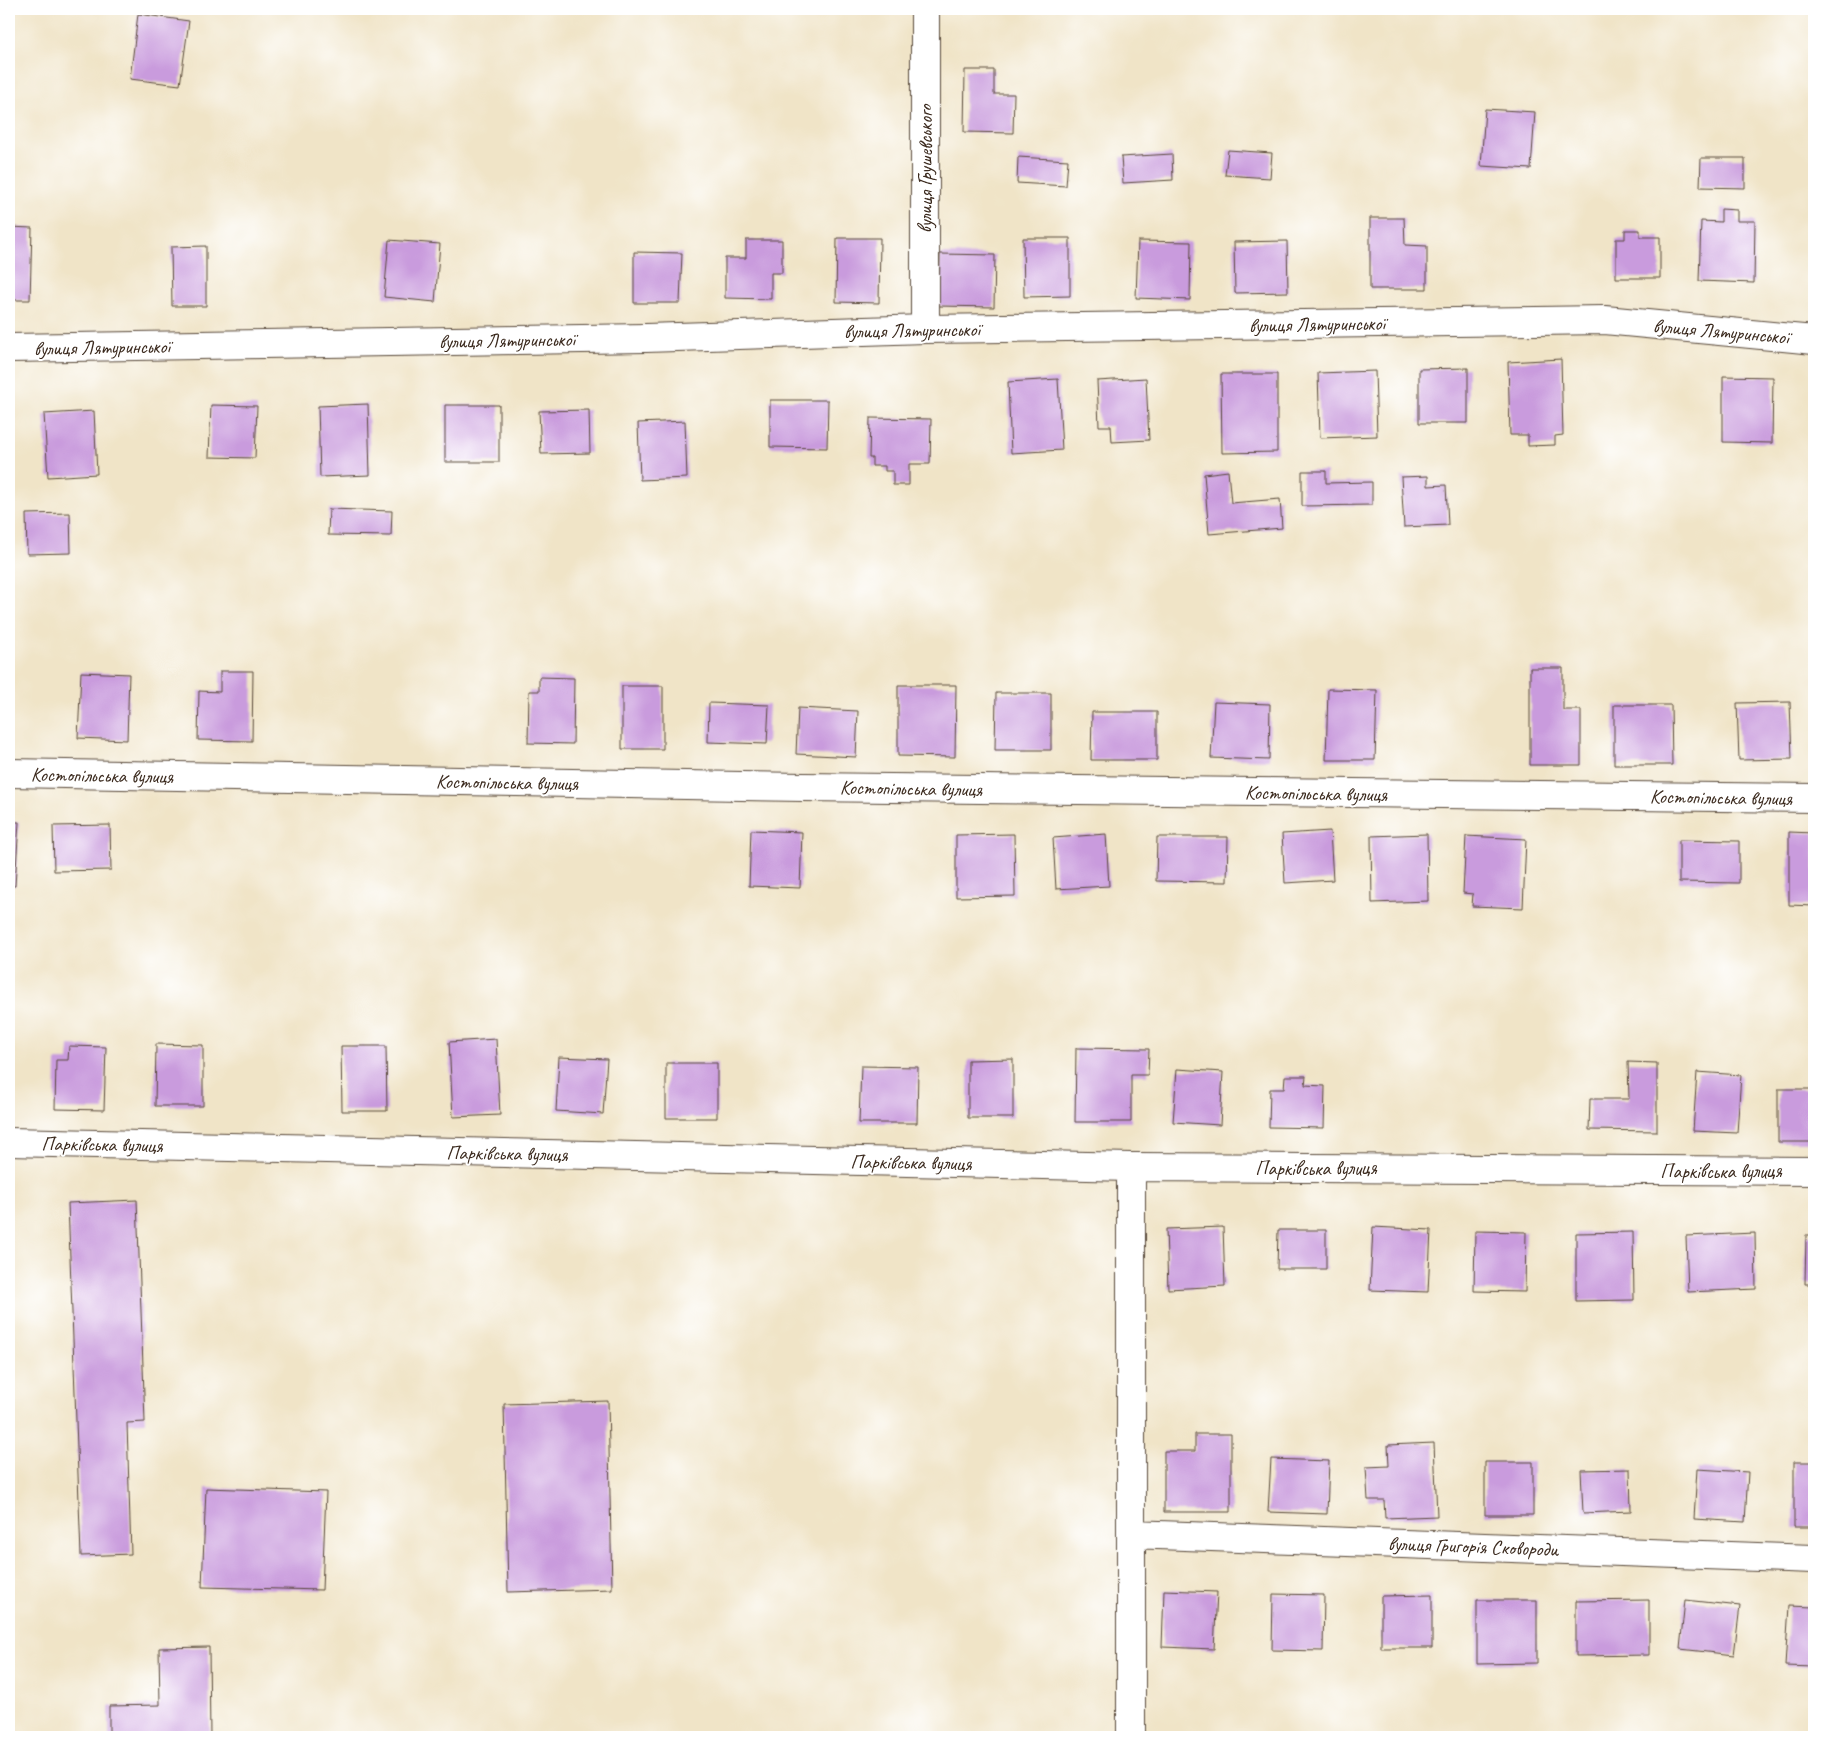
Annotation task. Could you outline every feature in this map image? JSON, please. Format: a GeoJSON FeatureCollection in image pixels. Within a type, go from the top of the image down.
{"type":"FeatureCollection","features":[{"type":"Feature","properties":{"kind":"street","name":"вулиця Грушевського"},"geometry":{"type":"LineString","coordinates":[[925,9],[925,329]]}},
{"type":"Feature","properties":{"kind":"street","name":"вулиця Лятуринської"},"geometry":{"type":"LineString","coordinates":[[9,348],[646,338],[925,329],[1605,320],[1814,340]]}},
{"type":"Feature","properties":{"kind":"street","name":"Костопільська вулиця"},"geometry":{"type":"LineString","coordinates":[[9,773],[793,787],[1814,798]]}},
{"type":"Feature","properties":{"kind":"street","name":"Парківська вулиця"},"geometry":{"type":"LineString","coordinates":[[9,1142],[1131,1167],[1814,1171]]}},
{"type":"Feature","properties":{"kind":"street"},"geometry":{"type":"LineString","coordinates":[[1131,1167],[1131,1737]]}},
{"type":"Feature","properties":{"kind":"street","name":"вулиця Григорія Сковороди"},"geometry":{"type":"LineString","coordinates":[[1131,1534],[1814,1559]]}},
{"type":"Feature","properties":{"kind":"building"},"geometry":{"type":"Polygon","coordinates":[[[138,14],[189,21],[180,85],[130,79],[138,14]]]}},
{"type":"Feature","properties":{"kind":"building"},"geometry":{"type":"Polygon","coordinates":[[[965,70],[994,70],[994,94],[1014,94],[1013,133],[964,132],[965,70]]]}},
{"type":"Feature","properties":{"kind":"building"},"geometry":{"type":"Polygon","coordinates":[[[1485,109],[1535,112],[1531,169],[1481,166],[1485,109]]]}},
{"type":"Feature","properties":{"kind":"building"},"geometry":{"type":"Polygon","coordinates":[[[1228,150],[1272,153],[1270,178],[1225,175],[1228,150]]]}},
{"type":"Feature","properties":{"kind":"building"},"geometry":{"type":"Polygon","coordinates":[[[1172,154],[1173,180],[1123,183],[1121,157],[1172,154]]]}},
{"type":"Feature","properties":{"kind":"building"},"geometry":{"type":"Polygon","coordinates":[[[1018,157],[1068,160],[1066,186],[1017,183],[1018,157]]]}},
{"type":"Feature","properties":{"kind":"building"},"geometry":{"type":"Polygon","coordinates":[[[1701,158],[1745,158],[1745,188],[1700,187],[1701,158]]]}},
{"type":"Feature","properties":{"kind":"building"},"geometry":{"type":"Polygon","coordinates":[[[1721,209],[1737,210],[1737,221],[1755,221],[1754,283],[1699,281],[1701,221],[1721,222],[1721,209]]]}},
{"type":"Feature","properties":{"kind":"building"},"geometry":{"type":"Polygon","coordinates":[[[1370,218],[1404,218],[1405,245],[1427,246],[1427,289],[1370,289],[1370,218]]]}},
{"type":"Feature","properties":{"kind":"building"},"geometry":{"type":"Polygon","coordinates":[[[9,227],[32,228],[30,300],[9,300],[9,227]]]}},
{"type":"Feature","properties":{"kind":"building"},"geometry":{"type":"Polygon","coordinates":[[[1625,230],[1640,230],[1640,237],[1660,237],[1660,278],[1616,278],[1616,239],[1625,239],[1625,230]]]}},
{"type":"Feature","properties":{"kind":"building"},"geometry":{"type":"Polygon","coordinates":[[[837,238],[880,238],[879,303],[836,302],[837,238]]]}},
{"type":"Feature","properties":{"kind":"building"},"geometry":{"type":"Polygon","coordinates":[[[1023,238],[1070,238],[1070,296],[1024,297],[1023,238]]]}},
{"type":"Feature","properties":{"kind":"building"},"geometry":{"type":"Polygon","coordinates":[[[389,240],[440,244],[435,302],[384,297],[389,240]]]}},
{"type":"Feature","properties":{"kind":"building"},"geometry":{"type":"Polygon","coordinates":[[[746,240],[782,240],[782,273],[771,273],[771,299],[725,298],[725,258],[746,258],[746,240]]]}},
{"type":"Feature","properties":{"kind":"building"},"geometry":{"type":"Polygon","coordinates":[[[1138,241],[1191,242],[1190,300],[1136,298],[1138,241]]]}},
{"type":"Feature","properties":{"kind":"building"},"geometry":{"type":"Polygon","coordinates":[[[1287,241],[1288,292],[1235,293],[1234,242],[1287,241]]]}},
{"type":"Feature","properties":{"kind":"building"},"geometry":{"type":"Polygon","coordinates":[[[206,246],[206,306],[172,306],[171,247],[206,246]]]}},
{"type":"Feature","properties":{"kind":"building"},"geometry":{"type":"Polygon","coordinates":[[[634,252],[682,253],[680,303],[634,303],[634,252]]]}},
{"type":"Feature","properties":{"kind":"building"},"geometry":{"type":"Polygon","coordinates":[[[940,254],[995,255],[994,307],[939,306],[940,254]]]}},
{"type":"Feature","properties":{"kind":"building"},"geometry":{"type":"Polygon","coordinates":[[[1561,359],[1563,435],[1555,436],[1555,445],[1528,446],[1528,435],[1510,435],[1508,362],[1561,359]]]}},
{"type":"Feature","properties":{"kind":"building"},"geometry":{"type":"Polygon","coordinates":[[[1468,368],[1468,423],[1419,423],[1419,369],[1468,368]]]}},
{"type":"Feature","properties":{"kind":"building"},"geometry":{"type":"Polygon","coordinates":[[[1375,371],[1377,436],[1320,438],[1318,373],[1375,371]]]}},
{"type":"Feature","properties":{"kind":"building"},"geometry":{"type":"Polygon","coordinates":[[[1221,374],[1277,374],[1277,452],[1222,453],[1221,374]]]}},
{"type":"Feature","properties":{"kind":"building"},"geometry":{"type":"Polygon","coordinates":[[[1723,376],[1773,377],[1772,443],[1723,442],[1723,376]]]}},
{"type":"Feature","properties":{"kind":"building"},"geometry":{"type":"Polygon","coordinates":[[[1146,378],[1149,440],[1112,442],[1111,426],[1099,426],[1097,381],[1146,378]]]}},
{"type":"Feature","properties":{"kind":"building"},"geometry":{"type":"Polygon","coordinates":[[[1058,379],[1062,450],[1011,453],[1008,382],[1058,379]]]}},
{"type":"Feature","properties":{"kind":"building"},"geometry":{"type":"Polygon","coordinates":[[[770,400],[828,400],[827,448],[770,447],[770,400]]]}},
{"type":"Feature","properties":{"kind":"building"},"geometry":{"type":"Polygon","coordinates":[[[368,404],[370,475],[320,477],[318,406],[368,404]]]}},
{"type":"Feature","properties":{"kind":"building"},"geometry":{"type":"Polygon","coordinates":[[[211,405],[257,406],[255,458],[209,457],[211,405]]]}},
{"type":"Feature","properties":{"kind":"building"},"geometry":{"type":"Polygon","coordinates":[[[445,405],[499,405],[499,462],[445,462],[445,405]]]}},
{"type":"Feature","properties":{"kind":"building"},"geometry":{"type":"Polygon","coordinates":[[[589,410],[590,453],[541,454],[539,411],[589,410]]]}},
{"type":"Feature","properties":{"kind":"building"},"geometry":{"type":"Polygon","coordinates":[[[94,411],[97,474],[48,477],[44,414],[94,411]]]}},
{"type":"Feature","properties":{"kind":"building"},"geometry":{"type":"Polygon","coordinates":[[[870,418],[931,419],[930,464],[909,464],[909,485],[893,485],[893,471],[885,471],[885,466],[872,466],[872,458],[869,458],[870,418]]]}},
{"type":"Feature","properties":{"kind":"building"},"geometry":{"type":"Polygon","coordinates":[[[685,421],[687,478],[640,480],[638,423],[685,421]]]}},
{"type":"Feature","properties":{"kind":"building"},"geometry":{"type":"Polygon","coordinates":[[[1814,428],[1814,450],[1811,449],[1814,428]]]}},
{"type":"Feature","properties":{"kind":"building"},"geometry":{"type":"Polygon","coordinates":[[[1228,471],[1231,503],[1280,499],[1282,528],[1209,534],[1204,474],[1228,471]]]}},
{"type":"Feature","properties":{"kind":"building"},"geometry":{"type":"Polygon","coordinates":[[[1302,471],[1326,471],[1326,483],[1372,482],[1372,505],[1302,506],[1302,471]]]}},
{"type":"Feature","properties":{"kind":"building"},"geometry":{"type":"Polygon","coordinates":[[[1428,476],[1428,486],[1446,485],[1448,525],[1404,527],[1401,477],[1428,476]]]}},
{"type":"Feature","properties":{"kind":"building"},"geometry":{"type":"Polygon","coordinates":[[[329,509],[392,511],[391,536],[328,535],[329,509]]]}},
{"type":"Feature","properties":{"kind":"building"},"geometry":{"type":"Polygon","coordinates":[[[70,513],[71,553],[27,554],[26,514],[70,513]]]}},
{"type":"Feature","properties":{"kind":"building"},"geometry":{"type":"Polygon","coordinates":[[[1530,668],[1563,668],[1563,710],[1581,710],[1581,765],[1530,765],[1530,668]]]}},
{"type":"Feature","properties":{"kind":"building"},"geometry":{"type":"Polygon","coordinates":[[[220,671],[253,671],[252,741],[198,740],[199,691],[220,692],[220,671]]]}},
{"type":"Feature","properties":{"kind":"building"},"geometry":{"type":"Polygon","coordinates":[[[81,672],[129,674],[127,740],[78,738],[81,672]]]}},
{"type":"Feature","properties":{"kind":"building"},"geometry":{"type":"Polygon","coordinates":[[[539,677],[574,678],[573,744],[528,743],[529,691],[539,691],[539,677]]]}},
{"type":"Feature","properties":{"kind":"building"},"geometry":{"type":"Polygon","coordinates":[[[898,685],[956,685],[955,757],[898,756],[898,685]]]}},
{"type":"Feature","properties":{"kind":"building"},"geometry":{"type":"Polygon","coordinates":[[[622,686],[663,686],[663,749],[622,749],[622,686]]]}},
{"type":"Feature","properties":{"kind":"building"},"geometry":{"type":"Polygon","coordinates":[[[1328,689],[1377,690],[1375,760],[1326,760],[1328,689]]]}},
{"type":"Feature","properties":{"kind":"building"},"geometry":{"type":"Polygon","coordinates":[[[996,693],[1051,693],[1051,750],[995,750],[996,693]]]}},
{"type":"Feature","properties":{"kind":"building"},"geometry":{"type":"Polygon","coordinates":[[[1214,702],[1270,704],[1269,760],[1211,758],[1214,702]]]}},
{"type":"Feature","properties":{"kind":"building"},"geometry":{"type":"Polygon","coordinates":[[[1790,702],[1792,759],[1739,760],[1737,703],[1790,702]]]}},
{"type":"Feature","properties":{"kind":"building"},"geometry":{"type":"Polygon","coordinates":[[[709,703],[769,705],[767,744],[708,742],[709,703]]]}},
{"type":"Feature","properties":{"kind":"building"},"geometry":{"type":"Polygon","coordinates":[[[1614,705],[1671,705],[1672,765],[1614,765],[1614,705]]]}},
{"type":"Feature","properties":{"kind":"building"},"geometry":{"type":"Polygon","coordinates":[[[798,708],[858,711],[856,757],[796,754],[798,708]]]}},
{"type":"Feature","properties":{"kind":"building"},"geometry":{"type":"Polygon","coordinates":[[[1092,712],[1157,712],[1157,760],[1091,760],[1092,712]]]}},
{"type":"Feature","properties":{"kind":"building"},"geometry":{"type":"Polygon","coordinates":[[[9,822],[19,822],[15,886],[9,886],[9,822]]]}},
{"type":"Feature","properties":{"kind":"building"},"geometry":{"type":"Polygon","coordinates":[[[110,825],[111,870],[54,871],[53,826],[110,825]]]}},
{"type":"Feature","properties":{"kind":"building"},"geometry":{"type":"Polygon","coordinates":[[[751,830],[802,832],[800,888],[749,886],[751,830]]]}},
{"type":"Feature","properties":{"kind":"building"},"geometry":{"type":"Polygon","coordinates":[[[1330,831],[1333,880],[1285,883],[1282,834],[1330,831]]]}},
{"type":"Feature","properties":{"kind":"building"},"geometry":{"type":"Polygon","coordinates":[[[1789,832],[1814,833],[1814,906],[1789,905],[1789,832]]]}},
{"type":"Feature","properties":{"kind":"building"},"geometry":{"type":"Polygon","coordinates":[[[1014,834],[1015,896],[956,897],[956,835],[1014,834]]]}},
{"type":"Feature","properties":{"kind":"building"},"geometry":{"type":"Polygon","coordinates":[[[1106,834],[1109,886],[1056,889],[1053,838],[1106,834]]]}},
{"type":"Feature","properties":{"kind":"building"},"geometry":{"type":"Polygon","coordinates":[[[1427,834],[1428,901],[1372,903],[1371,836],[1427,834]]]}},
{"type":"Feature","properties":{"kind":"building"},"geometry":{"type":"Polygon","coordinates":[[[1466,836],[1526,839],[1523,908],[1472,906],[1473,894],[1463,893],[1466,836]]]}},
{"type":"Feature","properties":{"kind":"building"},"geometry":{"type":"Polygon","coordinates":[[[1157,837],[1228,837],[1227,882],[1156,881],[1157,837]]]}},
{"type":"Feature","properties":{"kind":"building"},"geometry":{"type":"Polygon","coordinates":[[[1679,840],[1739,841],[1739,883],[1679,882],[1679,840]]]}},
{"type":"Feature","properties":{"kind":"building"},"geometry":{"type":"Polygon","coordinates":[[[496,1039],[500,1115],[453,1117],[449,1042],[496,1039]]]}},
{"type":"Feature","properties":{"kind":"building"},"geometry":{"type":"Polygon","coordinates":[[[156,1044],[203,1045],[203,1106],[155,1106],[156,1044]]]}},
{"type":"Feature","properties":{"kind":"building"},"geometry":{"type":"Polygon","coordinates":[[[69,1046],[106,1047],[104,1110],[55,1109],[56,1060],[68,1060],[69,1046]]]}},
{"type":"Feature","properties":{"kind":"building"},"geometry":{"type":"Polygon","coordinates":[[[341,1046],[386,1046],[387,1111],[342,1111],[341,1046]]]}},
{"type":"Feature","properties":{"kind":"building"},"geometry":{"type":"Polygon","coordinates":[[[1076,1048],[1149,1049],[1148,1075],[1131,1075],[1131,1122],[1075,1122],[1076,1048]]]}},
{"type":"Feature","properties":{"kind":"building"},"geometry":{"type":"Polygon","coordinates":[[[559,1057],[607,1059],[603,1114],[556,1111],[559,1057]]]}},
{"type":"Feature","properties":{"kind":"building"},"geometry":{"type":"Polygon","coordinates":[[[1013,1059],[1013,1118],[968,1118],[968,1060],[1013,1059]]]}},
{"type":"Feature","properties":{"kind":"building"},"geometry":{"type":"Polygon","coordinates":[[[1628,1062],[1657,1063],[1657,1131],[1589,1130],[1590,1099],[1629,1099],[1628,1062]]]}},
{"type":"Feature","properties":{"kind":"building"},"geometry":{"type":"Polygon","coordinates":[[[666,1063],[717,1063],[717,1118],[666,1118],[666,1063]]]}},
{"type":"Feature","properties":{"kind":"building"},"geometry":{"type":"Polygon","coordinates":[[[861,1066],[918,1067],[917,1123],[859,1123],[861,1066]]]}},
{"type":"Feature","properties":{"kind":"building"},"geometry":{"type":"Polygon","coordinates":[[[1177,1069],[1223,1072],[1220,1125],[1173,1122],[1177,1069]]]}},
{"type":"Feature","properties":{"kind":"building"},"geometry":{"type":"Polygon","coordinates":[[[1697,1072],[1741,1075],[1737,1133],[1693,1131],[1697,1072]]]}},
{"type":"Feature","properties":{"kind":"building"},"geometry":{"type":"Polygon","coordinates":[[[1285,1076],[1306,1076],[1305,1085],[1325,1086],[1324,1128],[1269,1127],[1270,1089],[1284,1089],[1285,1076]]]}},
{"type":"Feature","properties":{"kind":"building"},"geometry":{"type":"Polygon","coordinates":[[[1778,1089],[1814,1089],[1814,1142],[1778,1142],[1778,1089]]]}},
{"type":"Feature","properties":{"kind":"building"},"geometry":{"type":"Polygon","coordinates":[[[137,1200],[145,1422],[127,1423],[131,1554],[81,1556],[68,1203],[137,1200]]]}},
{"type":"Feature","properties":{"kind":"building"},"geometry":{"type":"Polygon","coordinates":[[[1223,1227],[1225,1286],[1168,1289],[1166,1229],[1223,1227]]]}},
{"type":"Feature","properties":{"kind":"building"},"geometry":{"type":"Polygon","coordinates":[[[1373,1227],[1431,1230],[1428,1292],[1370,1290],[1373,1227]]]}},
{"type":"Feature","properties":{"kind":"building"},"geometry":{"type":"Polygon","coordinates":[[[1278,1230],[1326,1230],[1326,1269],[1277,1269],[1278,1230]]]}},
{"type":"Feature","properties":{"kind":"building"},"geometry":{"type":"Polygon","coordinates":[[[1475,1231],[1526,1232],[1525,1292],[1474,1291],[1475,1231]]]}},
{"type":"Feature","properties":{"kind":"building"},"geometry":{"type":"Polygon","coordinates":[[[1633,1232],[1634,1300],[1576,1301],[1576,1233],[1633,1232]]]}},
{"type":"Feature","properties":{"kind":"building"},"geometry":{"type":"Polygon","coordinates":[[[1755,1233],[1756,1289],[1688,1292],[1686,1236],[1755,1233]]]}},
{"type":"Feature","properties":{"kind":"building"},"geometry":{"type":"Polygon","coordinates":[[[1806,1235],[1814,1235],[1814,1284],[1805,1284],[1806,1235]]]}},
{"type":"Feature","properties":{"kind":"building"},"geometry":{"type":"Polygon","coordinates":[[[608,1401],[612,1589],[508,1592],[504,1404],[608,1401]]]}},
{"type":"Feature","properties":{"kind":"building"},"geometry":{"type":"Polygon","coordinates":[[[1195,1434],[1231,1434],[1231,1512],[1164,1512],[1164,1451],[1195,1451],[1195,1434]]]}},
{"type":"Feature","properties":{"kind":"building"},"geometry":{"type":"Polygon","coordinates":[[[1434,1443],[1437,1516],[1385,1518],[1384,1500],[1368,1500],[1366,1467],[1389,1466],[1388,1445],[1434,1443]]]}},
{"type":"Feature","properties":{"kind":"building"},"geometry":{"type":"Polygon","coordinates":[[[1271,1459],[1329,1461],[1327,1514],[1268,1512],[1271,1459]]]}},
{"type":"Feature","properties":{"kind":"building"},"geometry":{"type":"Polygon","coordinates":[[[1485,1462],[1533,1462],[1533,1515],[1485,1515],[1485,1462]]]}},
{"type":"Feature","properties":{"kind":"building"},"geometry":{"type":"Polygon","coordinates":[[[1794,1462],[1814,1462],[1814,1527],[1794,1527],[1794,1462]]]}},
{"type":"Feature","properties":{"kind":"building"},"geometry":{"type":"Polygon","coordinates":[[[1630,1469],[1631,1511],[1583,1513],[1581,1470],[1630,1469]]]}},
{"type":"Feature","properties":{"kind":"building"},"geometry":{"type":"Polygon","coordinates":[[[1697,1469],[1748,1472],[1745,1522],[1694,1519],[1697,1469]]]}},
{"type":"Feature","properties":{"kind":"building"},"geometry":{"type":"Polygon","coordinates":[[[206,1488],[326,1492],[322,1590],[202,1587],[206,1488]]]}},
{"type":"Feature","properties":{"kind":"building"},"geometry":{"type":"Polygon","coordinates":[[[1164,1590],[1217,1592],[1214,1649],[1162,1647],[1164,1590]]]}},
{"type":"Feature","properties":{"kind":"building"},"geometry":{"type":"Polygon","coordinates":[[[1273,1594],[1324,1595],[1323,1651],[1272,1650],[1273,1594]]]}},
{"type":"Feature","properties":{"kind":"building"},"geometry":{"type":"Polygon","coordinates":[[[1432,1595],[1432,1648],[1381,1648],[1381,1596],[1432,1595]]]}},
{"type":"Feature","properties":{"kind":"building"},"geometry":{"type":"Polygon","coordinates":[[[1477,1600],[1537,1600],[1537,1663],[1477,1664],[1477,1600]]]}},
{"type":"Feature","properties":{"kind":"building"},"geometry":{"type":"Polygon","coordinates":[[[1649,1600],[1649,1655],[1576,1656],[1576,1601],[1649,1600]]]}},
{"type":"Feature","properties":{"kind":"building"},"geometry":{"type":"Polygon","coordinates":[[[1685,1600],[1740,1606],[1734,1655],[1680,1649],[1685,1600]]]}},
{"type":"Feature","properties":{"kind":"building"},"geometry":{"type":"Polygon","coordinates":[[[1789,1606],[1814,1607],[1814,1667],[1785,1666],[1789,1606]]]}},
{"type":"Feature","properties":{"kind":"building"},"geometry":{"type":"Polygon","coordinates":[[[209,1647],[210,1737],[109,1737],[109,1706],[160,1705],[159,1648],[209,1647]]]}}]}
